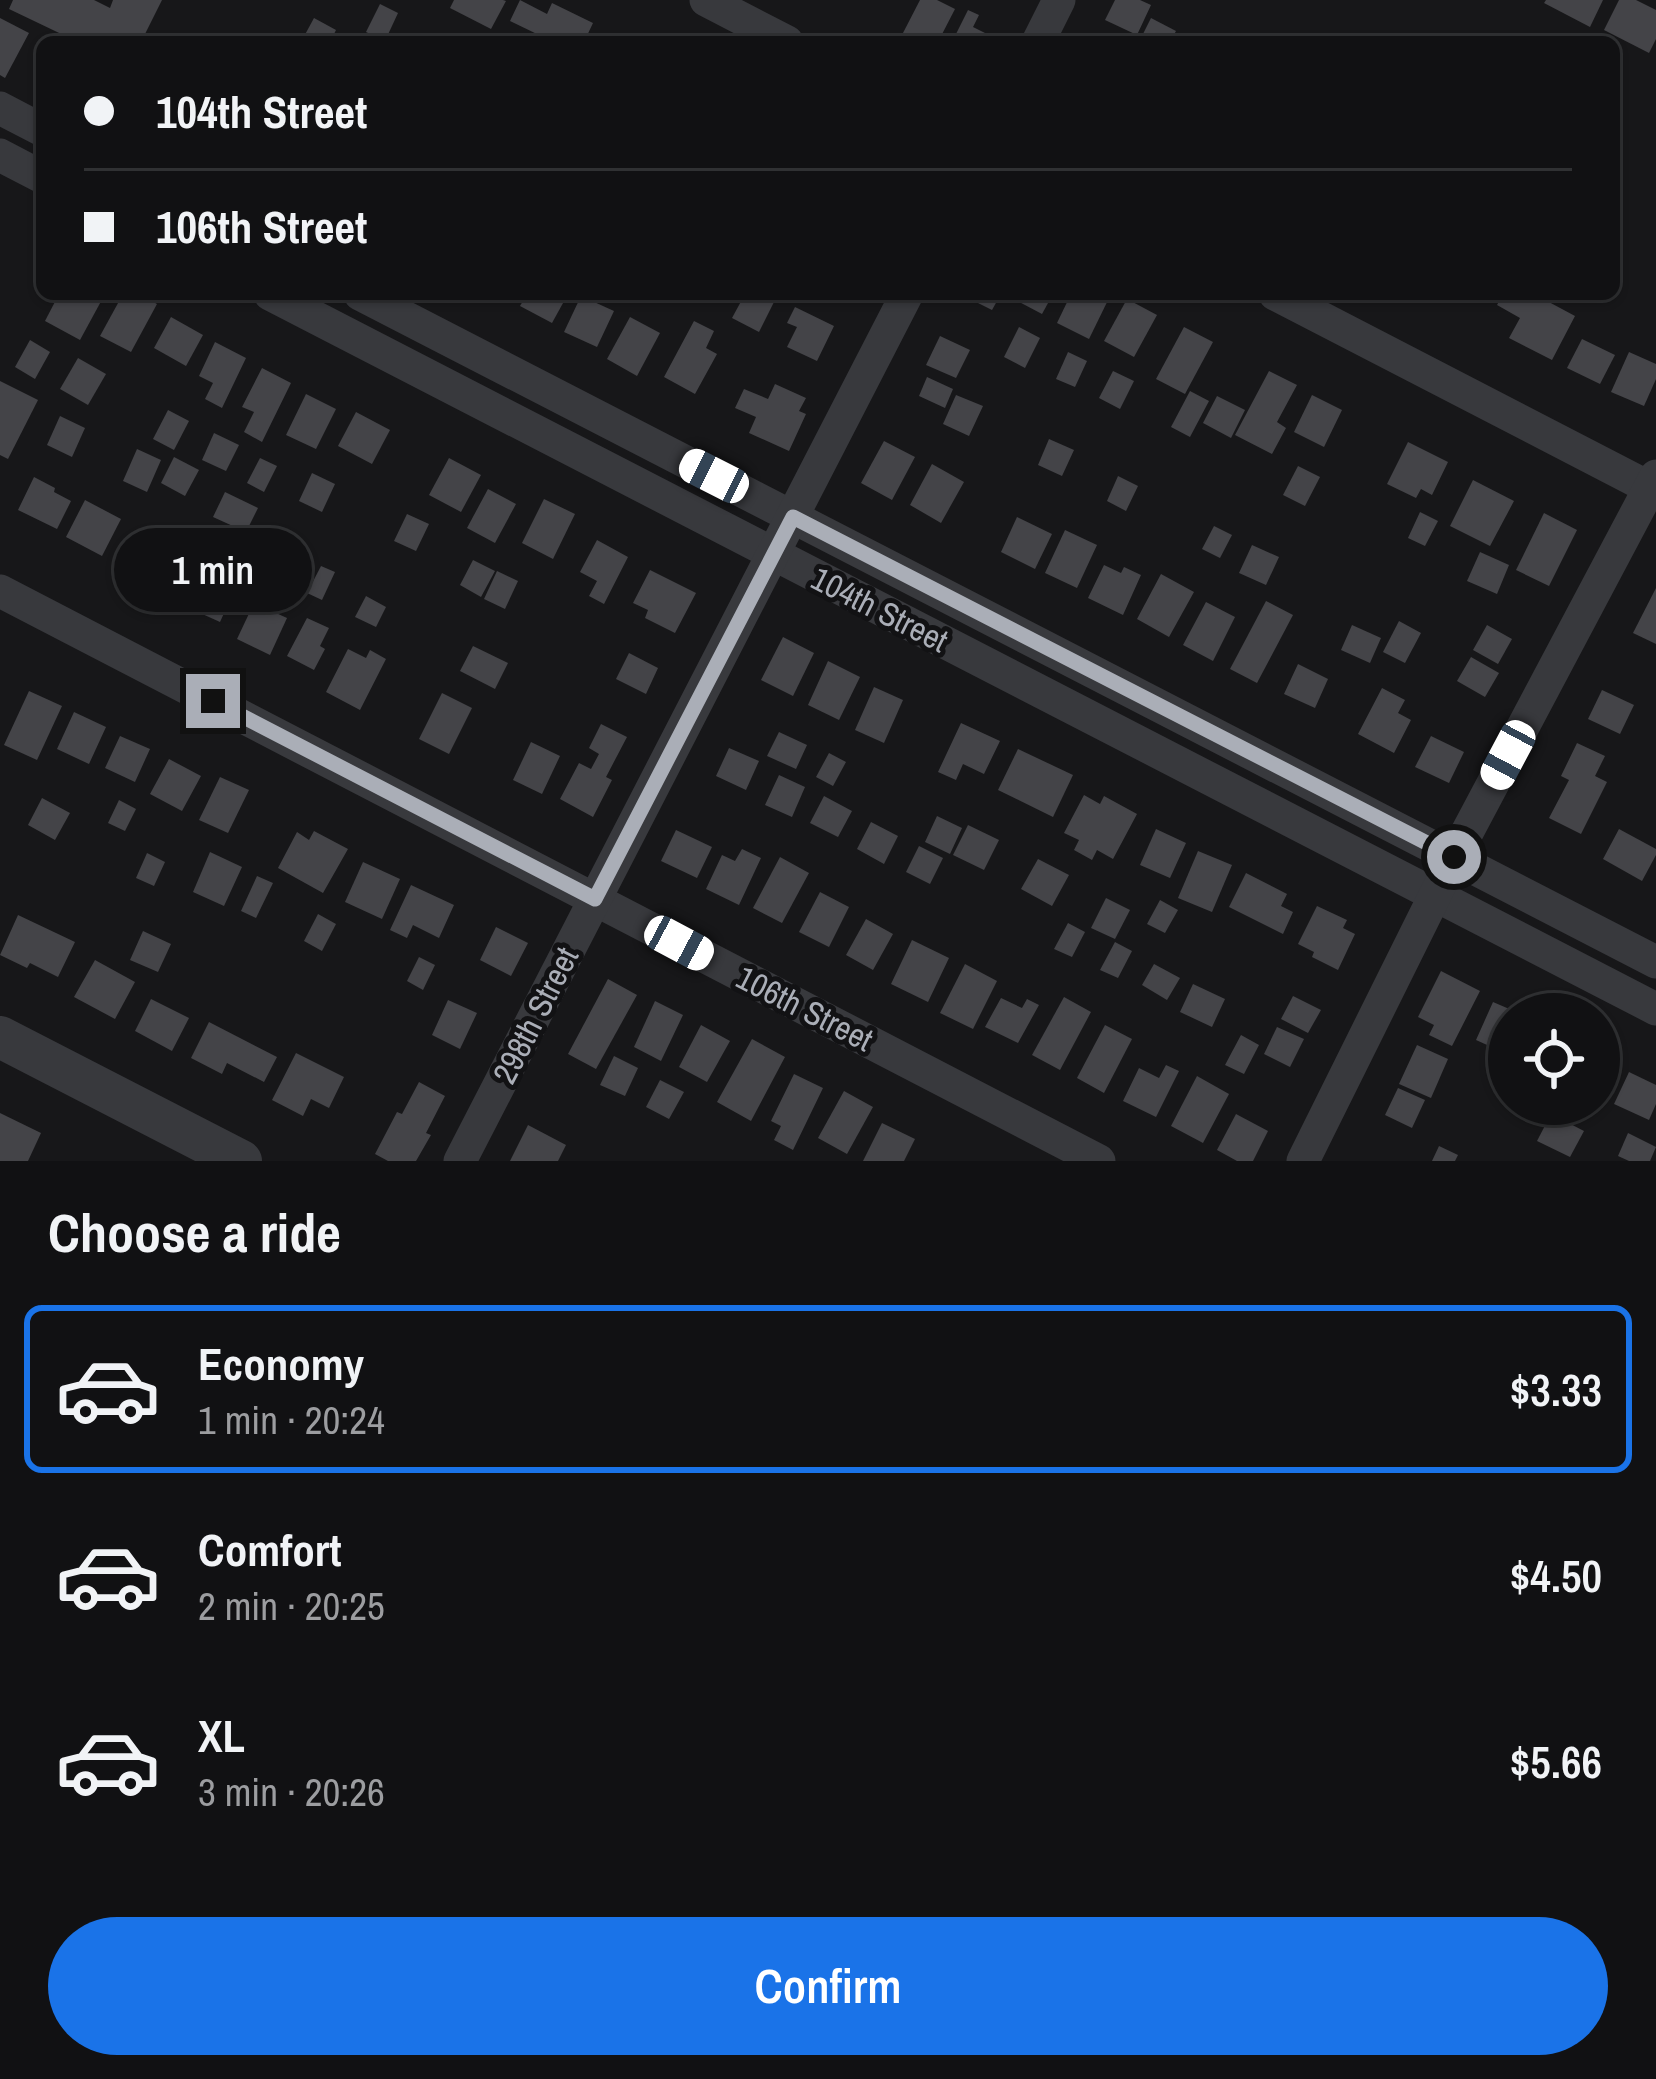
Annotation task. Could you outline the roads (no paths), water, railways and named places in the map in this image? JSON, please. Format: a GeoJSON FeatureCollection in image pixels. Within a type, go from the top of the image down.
{"type":"FeatureCollection","features":[{"type":"Feature","properties":{"kind":"street"},"geometry":{"type":"LineString","coordinates":[[706,0],[775,36]]}},
{"type":"Feature","properties":{"kind":"street"},"geometry":{"type":"LineString","coordinates":[[1041,36],[1059,0]]}},
{"type":"Feature","properties":{"kind":"street"},"geometry":{"type":"LineString","coordinates":[[0,108],[36,127]]}},
{"type":"Feature","properties":{"kind":"street"},"geometry":{"type":"LineString","coordinates":[[0,155],[36,174]]}},
{"type":"Feature","properties":{"kind":"street","name":"104th Street"},"geometry":{"type":"LineString","coordinates":[[282,300],[1656,1009]]}},
{"type":"Feature","properties":{"kind":"street"},"geometry":{"type":"LineString","coordinates":[[331,325],[344,300]]}},
{"type":"Feature","properties":{"kind":"street","name":"104th Street"},"geometry":{"type":"LineString","coordinates":[[372,300],[1656,962]]}},
{"type":"Feature","properties":{"kind":"street","name":"298th Street"},"geometry":{"type":"LineString","coordinates":[[460,1161],[905,300]]}},
{"type":"Feature","properties":{"kind":"street"},"geometry":{"type":"LineString","coordinates":[[1287,300],[1654,485],[1454,857],[1303,1161]]}},
{"type":"Feature","properties":{"kind":"street","name":"106th Street"},"geometry":{"type":"LineString","coordinates":[[0,591],[1099,1161]]}},
{"type":"Feature","properties":{"kind":"street"},"geometry":{"type":"LineString","coordinates":[[1111,728],[1131,691]]}},
{"type":"Feature","properties":{"kind":"street"},"geometry":{"type":"LineString","coordinates":[[0,1037],[241,1161]]}}]}
